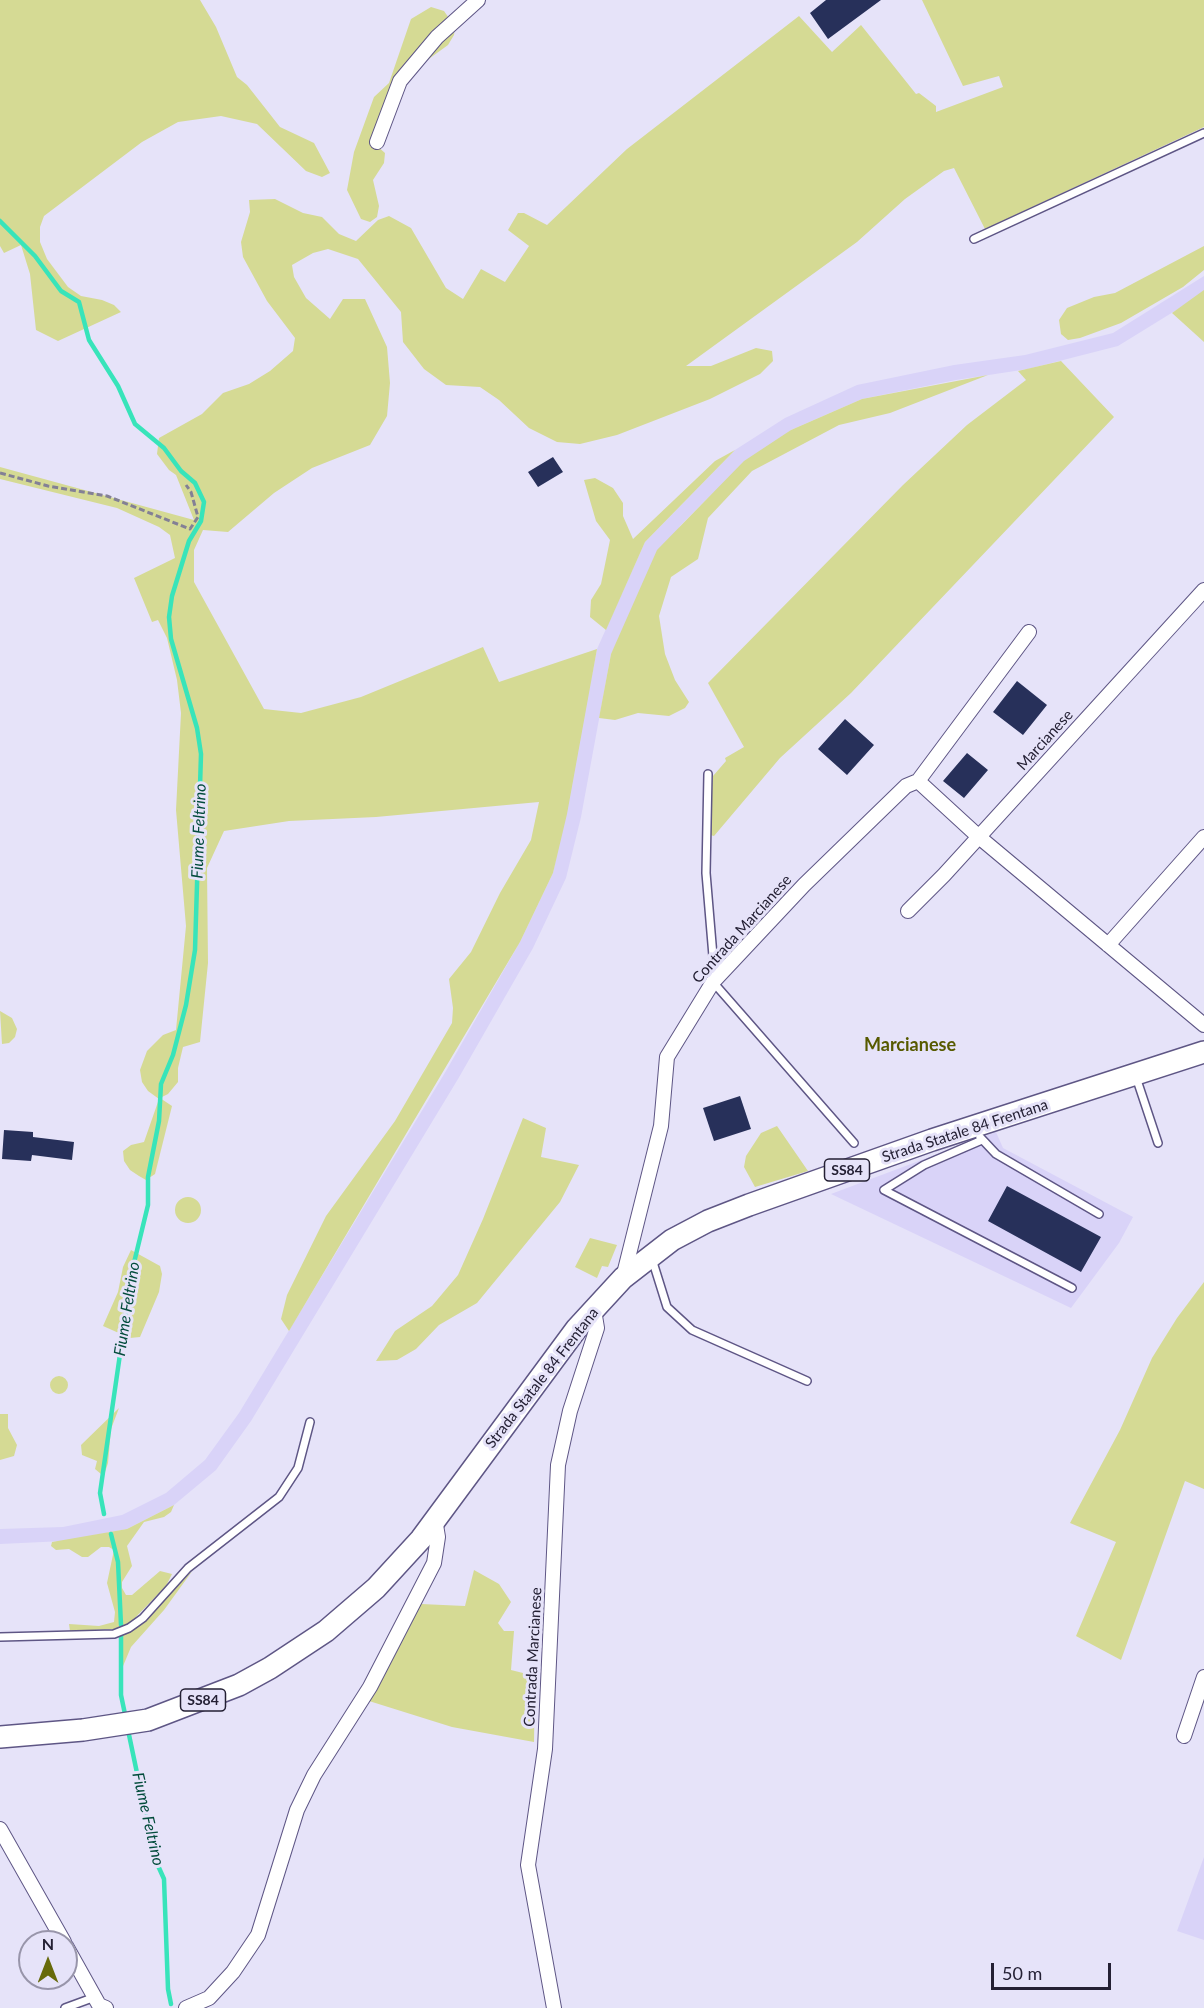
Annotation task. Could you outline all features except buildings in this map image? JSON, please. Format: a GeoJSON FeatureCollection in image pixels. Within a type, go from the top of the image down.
{"type":"FeatureCollection","features":[{"type":"Feature","properties":{"kind":"main road","name":"Strada Statale 84 Frentana"},"geometry":{"type":"LineString","coordinates":[[0,1737],[84,1731],[148,1720],[211,1697],[270,1668],[326,1631],[401,1563],[577,1328],[623,1278],[651,1255],[708,1221],[979,1133],[1204,1052]]}},
{"type":"Feature","properties":{"kind":"street"},"geometry":{"type":"LineString","coordinates":[[377,142],[400,81],[437,37],[478,0]]}},
{"type":"Feature","properties":{"kind":"street","name":"Marcianese"},"geometry":{"type":"LineString","coordinates":[[908,911],[979,837],[1204,590]]}},
{"type":"Feature","properties":{"kind":"street","name":"Contrada Marcianese"},"geometry":{"type":"LineString","coordinates":[[623,1278],[661,1126],[667,1058],[718,977],[804,885],[906,786],[918,781],[1029,632]]}},
{"type":"Feature","properties":{"kind":"street"},"geometry":{"type":"LineString","coordinates":[[918,781],[979,837],[1204,1025]]}},
{"type":"Feature","properties":{"kind":"street"},"geometry":{"type":"LineString","coordinates":[[1108,945],[1204,837]]}},
{"type":"Feature","properties":{"kind":"street","name":"Contrada Marcianese"},"geometry":{"type":"LineString","coordinates":[[554,2008],[528,1865],[545,1749],[558,1465],[570,1411],[597,1328],[594,1310]]}},
{"type":"Feature","properties":{"kind":"street"},"geometry":{"type":"LineString","coordinates":[[186,2008],[209,1998],[233,1972],[258,1935],[282,1853],[301,1802],[314,1775],[370,1687],[434,1563],[438,1537],[435,1519]]}},
{"type":"Feature","properties":{"kind":"street"},"geometry":{"type":"LineString","coordinates":[[1184,1736],[1204,1677]]}},
{"type":"Feature","properties":{"kind":"street"},"geometry":{"type":"LineString","coordinates":[[0,1829],[57,1930]]}},
{"type":"Feature","properties":{"kind":"street"},"geometry":{"type":"LineString","coordinates":[[78,1968],[99,2005],[106,2008]]}},
{"type":"Feature","properties":{"kind":"lane"},"geometry":{"type":"LineString","coordinates":[[974,239],[1204,133]]}},
{"type":"Feature","properties":{"kind":"lane"},"geometry":{"type":"LineString","coordinates":[[708,774],[706,873],[713,956],[718,977],[854,1143]]}},
{"type":"Feature","properties":{"kind":"lane"},"geometry":{"type":"LineString","coordinates":[[1135,1075],[1158,1143]]}},
{"type":"Feature","properties":{"kind":"lane"},"geometry":{"type":"LineString","coordinates":[[1072,1288],[884,1190],[979,1133],[996,1154],[1099,1214]]}},
{"type":"Feature","properties":{"kind":"lane"},"geometry":{"type":"LineString","coordinates":[[651,1255],[658,1271],[667,1307],[692,1330],[807,1381]]}},
{"type":"Feature","properties":{"kind":"lane"},"geometry":{"type":"LineString","coordinates":[[0,1637],[114,1634],[129,1628],[143,1618],[188,1569],[279,1497],[298,1468],[310,1422]]}},
{"type":"Feature","properties":{"kind":"lane"},"geometry":{"type":"LineString","coordinates":[[65,2008],[94,1997]]}},
{"type":"Feature","properties":{"kind":"path"},"geometry":{"type":"LineString","coordinates":[[0,473],[48,486],[107,496],[190,529],[198,517],[191,492],[186,485]]}},
{"type":"Feature","properties":{"kind":"shaded area"},"geometry":{"type":"Polygon","coordinates":[[[1204,276],[1204,293],[1118,346],[1028,369],[956,380],[862,399],[791,430],[709,497],[680,526],[611,654],[581,817],[566,878],[533,948],[458,1079],[251,1421],[216,1470],[174,1505],[127,1529],[64,1541],[0,1544],[0,1529],[63,1527],[122,1515],[166,1493],[205,1460],[239,1413],[446,1071],[520,942],[553,873],[597,649],[645,542],[735,450],[785,418],[857,385],[954,365],[1025,355],[1113,333],[1204,276]]]}},
{"type":"Feature","properties":{"kind":"shaded area"},"geometry":{"type":"Polygon","coordinates":[[[996,1132],[1003,1148],[1133,1217],[1119,1243],[1071,1308],[831,1194],[996,1132]]]}},
{"type":"Feature","properties":{"kind":"shaded area"},"geometry":{"type":"Polygon","coordinates":[[[1204,1857],[1204,1940],[1177,1931],[1204,1857]]]}},
{"type":"Feature","properties":{"kind":"green space"},"geometry":{"type":"Polygon","coordinates":[[[0,0],[200,0],[216,27],[237,77],[247,85],[280,127],[314,143],[330,173],[322,177],[306,171],[257,124],[221,116],[178,122],[142,142],[44,216],[40,227],[40,242],[47,259],[68,287],[81,296],[114,305],[121,312],[58,341],[36,330],[30,274],[21,245],[4,253],[0,246],[0,0]]]}},
{"type":"Feature","properties":{"kind":"green space"},"geometry":{"type":"Polygon","coordinates":[[[922,0],[1204,0],[1204,127],[985,229],[954,168],[944,171],[905,199],[857,242],[686,366],[711,366],[756,348],[772,351],[773,361],[760,374],[710,399],[617,435],[580,444],[557,442],[529,428],[499,400],[480,387],[446,385],[424,369],[403,342],[401,312],[358,259],[328,249],[313,253],[292,265],[294,277],[306,298],[330,319],[343,299],[365,299],[387,347],[390,383],[387,416],[370,445],[312,468],[274,493],[228,532],[203,530],[194,550],[194,582],[264,709],[301,713],[361,697],[483,647],[499,682],[597,649],[567,814],[553,873],[520,942],[289,1331],[281,1319],[287,1295],[326,1216],[395,1121],[452,1023],[453,1008],[449,979],[471,952],[500,893],[531,840],[539,802],[376,817],[289,821],[224,831],[207,868],[208,963],[200,1042],[183,1047],[178,1068],[178,1082],[168,1094],[160,1098],[172,1106],[155,1174],[146,1180],[139,1176],[130,1170],[124,1161],[123,1151],[131,1145],[144,1142],[159,1099],[148,1091],[142,1082],[140,1070],[147,1051],[163,1035],[176,1030],[186,926],[176,810],[181,713],[177,680],[167,638],[158,620],[152,622],[134,578],[175,558],[170,535],[159,527],[117,508],[0,479],[0,467],[194,520],[176,475],[169,470],[157,454],[159,438],[202,414],[223,393],[249,384],[270,371],[293,351],[295,338],[267,301],[243,257],[241,242],[250,212],[249,200],[275,199],[303,213],[322,217],[339,234],[356,241],[378,220],[389,216],[411,228],[446,288],[463,299],[481,269],[505,282],[529,246],[508,230],[518,213],[524,213],[547,225],[627,149],[799,16],[832,52],[861,25],[916,94],[919,93],[936,106],[936,112],[1003,87],[999,76],[963,86],[922,0]]]}},
{"type":"Feature","properties":{"kind":"green space"},"geometry":{"type":"Polygon","coordinates":[[[431,7],[444,11],[455,27],[454,35],[448,45],[415,69],[378,136],[377,146],[385,153],[384,163],[373,180],[379,206],[377,217],[370,222],[361,219],[347,190],[354,152],[374,97],[389,83],[411,19],[431,7]]]}},
{"type":"Feature","properties":{"kind":"green space"},"geometry":{"type":"Polygon","coordinates":[[[1204,246],[1204,270],[1183,287],[1121,323],[1080,338],[1068,340],[1061,334],[1059,320],[1067,308],[1094,297],[1115,293],[1204,246]]]}},
{"type":"Feature","properties":{"kind":"green space"},"geometry":{"type":"Polygon","coordinates":[[[1204,290],[1204,342],[1172,313],[1204,290]]]}},
{"type":"Feature","properties":{"kind":"green space"},"geometry":{"type":"Polygon","coordinates":[[[1061,361],[1114,417],[851,693],[780,758],[714,836],[710,835],[709,806],[713,776],[726,761],[725,758],[744,747],[708,683],[903,485],[967,425],[1026,380],[1018,371],[1061,361]]]}},
{"type":"Feature","properties":{"kind":"green space"},"geometry":{"type":"Polygon","coordinates":[[[988,375],[890,413],[839,425],[752,471],[708,518],[698,559],[671,577],[659,616],[665,654],[675,680],[689,702],[685,708],[669,716],[638,713],[615,720],[599,718],[611,654],[657,550],[744,461],[791,430],[862,399],[988,375]]]}},
{"type":"Feature","properties":{"kind":"green space"},"geometry":{"type":"Polygon","coordinates":[[[735,450],[645,542],[606,630],[590,617],[591,600],[601,584],[610,540],[596,521],[584,480],[595,478],[613,488],[623,503],[623,516],[633,539],[715,461],[735,450]]]}},
{"type":"Feature","properties":{"kind":"green space"},"geometry":{"type":"Polygon","coordinates":[[[0,1011],[12,1018],[17,1029],[15,1037],[9,1043],[2,1044],[0,1011]]]}},
{"type":"Feature","properties":{"kind":"green space"},"geometry":{"type":"Polygon","coordinates":[[[523,1118],[546,1128],[541,1157],[579,1165],[560,1202],[477,1303],[439,1325],[416,1349],[397,1360],[376,1361],[395,1331],[432,1306],[458,1275],[523,1118]]]}},
{"type":"Feature","properties":{"kind":"green space"},"geometry":{"type":"Polygon","coordinates":[[[777,1126],[808,1171],[755,1187],[744,1167],[746,1156],[761,1133],[777,1126]]]}},
{"type":"Feature","properties":{"kind":"green space"},"geometry":{"type":"Polygon","coordinates":[[[188,1197],[198,1200],[201,1210],[198,1220],[188,1223],[178,1220],[175,1210],[178,1200],[188,1197]]]}},
{"type":"Feature","properties":{"kind":"green space"},"geometry":{"type":"Polygon","coordinates":[[[590,1238],[617,1245],[608,1267],[602,1266],[597,1278],[575,1267],[590,1238]]]}},
{"type":"Feature","properties":{"kind":"green space"},"geometry":{"type":"Polygon","coordinates":[[[131,1250],[160,1266],[162,1274],[159,1292],[140,1337],[130,1338],[103,1326],[118,1292],[123,1267],[131,1250]]]}},
{"type":"Feature","properties":{"kind":"green space"},"geometry":{"type":"Polygon","coordinates":[[[1204,1282],[1204,1489],[1185,1481],[1121,1660],[1076,1636],[1116,1542],[1070,1523],[1120,1430],[1152,1358],[1177,1318],[1204,1282]]]}},
{"type":"Feature","properties":{"kind":"green space"},"geometry":{"type":"Polygon","coordinates":[[[55,1376],[63,1376],[68,1381],[66,1392],[55,1394],[50,1389],[50,1381],[55,1376]]]}},
{"type":"Feature","properties":{"kind":"green space"},"geometry":{"type":"Polygon","coordinates":[[[119,1408],[111,1429],[108,1463],[105,1472],[101,1474],[95,1469],[97,1461],[82,1455],[81,1445],[119,1408]]]}},
{"type":"Feature","properties":{"kind":"green space"},"geometry":{"type":"Polygon","coordinates":[[[0,1414],[8,1414],[8,1428],[17,1445],[14,1456],[0,1460],[0,1414]]]}},
{"type":"Feature","properties":{"kind":"green space"},"geometry":{"type":"Polygon","coordinates":[[[174,1505],[171,1512],[164,1517],[144,1522],[127,1546],[132,1566],[122,1582],[126,1595],[132,1595],[160,1571],[172,1574],[166,1586],[131,1622],[114,1629],[70,1631],[69,1624],[99,1626],[114,1622],[115,1612],[107,1583],[114,1550],[101,1547],[88,1557],[82,1557],[69,1549],[56,1550],[51,1546],[52,1542],[127,1529],[174,1505]]]}},
{"type":"Feature","properties":{"kind":"green space"},"geometry":{"type":"Polygon","coordinates":[[[193,1570],[164,1610],[131,1647],[121,1671],[120,1636],[154,1611],[193,1570]]]}},
{"type":"Feature","properties":{"kind":"green space"},"geometry":{"type":"Polygon","coordinates":[[[474,1570],[499,1584],[511,1602],[498,1623],[504,1631],[514,1631],[511,1670],[535,1676],[534,1742],[452,1727],[369,1701],[421,1604],[465,1606],[474,1570]]]}},
{"type":"Feature","properties":{"kind":"waterway","name":"Fiume Feltrino"},"geometry":{"type":"LineString","coordinates":[[0,221],[35,256],[61,291],[79,302],[89,340],[118,386],[135,424],[164,448],[181,471],[195,483],[204,502],[201,521],[189,541],[172,596],[169,617],[171,639],[197,728],[201,754],[195,950],[186,1005],[173,1055],[161,1084],[159,1121],[148,1177],[148,1205],[132,1271],[100,1493],[104,1514]]}},
{"type":"Feature","properties":{"kind":"waterway","name":"Fiume Feltrino"},"geometry":{"type":"LineString","coordinates":[[111,1534],[118,1562],[121,1625]]}},
{"type":"Feature","properties":{"kind":"waterway","name":"Fiume Feltrino"},"geometry":{"type":"LineString","coordinates":[[121,1635],[121,1695],[126,1719]]}},
{"type":"Feature","properties":{"kind":"waterway","name":"Fiume Feltrino"},"geometry":{"type":"LineString","coordinates":[[128,1730],[155,1859],[164,1879],[168,1989],[171,2004]]}},
{"type":"Feature","properties":{"kind":"district","name":"Marcianese"},"geometry":{"type":"Point","coordinates":[910,1045]}}]}
